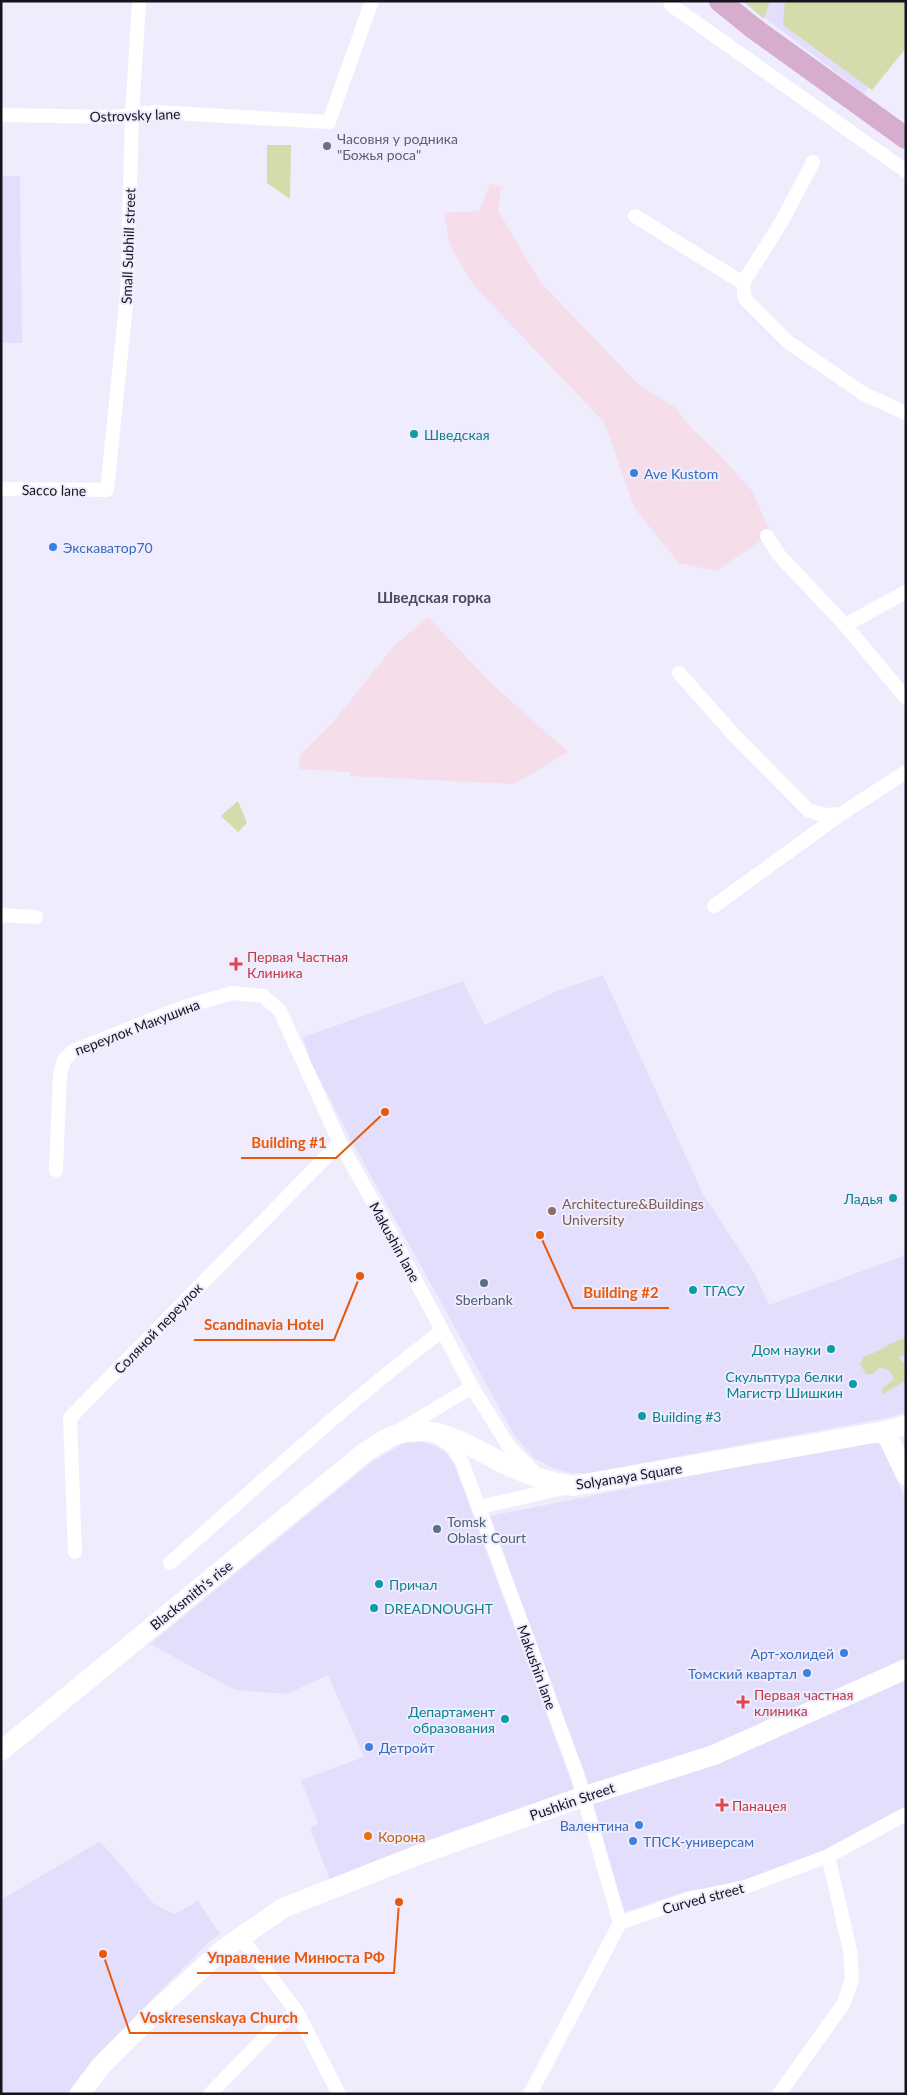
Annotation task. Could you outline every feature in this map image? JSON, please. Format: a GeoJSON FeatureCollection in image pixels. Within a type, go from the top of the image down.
{"type":"FeatureCollection","features":[{"type":"Feature","properties":{"kind":"main road"},"geometry":{"type":"LineString","coordinates":[[702,1],[752,27]]}},
{"type":"Feature","properties":{"kind":"main road"},"geometry":{"type":"LineString","coordinates":[[720,1],[752,27],[906,138]]}},
{"type":"Feature","properties":{"kind":"main road"},"geometry":{"type":"LineString","coordinates":[[730,1],[752,27]]}},
{"type":"Feature","properties":{"kind":"main road"},"geometry":{"type":"LineString","coordinates":[[906,1425],[885,1431],[906,1475]]}},
{"type":"Feature","properties":{"kind":"main road","name":"Solyanaya Square"},"geometry":{"type":"LineString","coordinates":[[382,1441],[401,1433],[423,1431],[441,1433],[459,1440],[508,1466],[542,1480],[574,1486],[885,1431]]}},
{"type":"Feature","properties":{"kind":"main road","name":"Blacksmith's rise"},"geometry":{"type":"LineString","coordinates":[[1,1751],[356,1460],[382,1441]]}},
{"type":"Feature","properties":{"kind":"main road","name":"Pushkin Street"},"geometry":{"type":"LineString","coordinates":[[80,2094],[101,2066],[161,2006],[240,1936],[283,1908],[423,1853],[582,1797],[714,1755],[906,1669]]}},
{"type":"Feature","properties":{"kind":"street","name":"Small Subhill street"},"geometry":{"type":"LineString","coordinates":[[107,490],[127,295],[132,115],[139,1]]}},
{"type":"Feature","properties":{"kind":"street","name":"Ostrovsky lane"},"geometry":{"type":"LineString","coordinates":[[1,115],[113,118],[156,112],[329,122],[372,1]]}},
{"type":"Feature","properties":{"kind":"street"},"geometry":{"type":"LineString","coordinates":[[670,1],[671,5],[906,171]]}},
{"type":"Feature","properties":{"kind":"street"},"geometry":{"type":"LineString","coordinates":[[813,162],[782,221],[743,283],[745,299],[788,342],[864,394],[906,413]]}},
{"type":"Feature","properties":{"kind":"street"},"geometry":{"type":"LineString","coordinates":[[635,216],[743,283]]}},
{"type":"Feature","properties":{"kind":"street","name":"Sacco lane"},"geometry":{"type":"LineString","coordinates":[[1,489],[107,490]]}},
{"type":"Feature","properties":{"kind":"street"},"geometry":{"type":"LineString","coordinates":[[768,536],[779,555],[845,625],[906,698]]}},
{"type":"Feature","properties":{"kind":"street"},"geometry":{"type":"LineString","coordinates":[[845,625],[906,592]]}},
{"type":"Feature","properties":{"kind":"street"},"geometry":{"type":"LineString","coordinates":[[679,673],[734,736],[808,810],[823,815],[841,814]]}},
{"type":"Feature","properties":{"kind":"street"},"geometry":{"type":"LineString","coordinates":[[714,906],[841,814],[906,772]]}},
{"type":"Feature","properties":{"kind":"street"},"geometry":{"type":"LineString","coordinates":[[1,915],[36,917]]}},
{"type":"Feature","properties":{"kind":"street","name":"Makushin lane"},"geometry":{"type":"LineString","coordinates":[[56,1170],[60,1075],[64,1060],[72,1051],[181,1008],[232,993],[263,996],[280,1011],[340,1143],[472,1386],[508,1445],[526,1466],[542,1480]]}},
{"type":"Feature","properties":{"kind":"street","name":"Соляной переулок"},"geometry":{"type":"LineString","coordinates":[[75,1552],[70,1418],[340,1143]]}},
{"type":"Feature","properties":{"kind":"street"},"geometry":{"type":"LineString","coordinates":[[170,1563],[298,1449],[407,1357],[442,1331]]}},
{"type":"Feature","properties":{"kind":"street"},"geometry":{"type":"LineString","coordinates":[[382,1441],[472,1386]]}},
{"type":"Feature","properties":{"kind":"street","name":"Makushin lane"},"geometry":{"type":"LineString","coordinates":[[423,1431],[451,1445],[462,1462],[577,1774],[582,1797],[620,1923]]}},
{"type":"Feature","properties":{"kind":"street"},"geometry":{"type":"LineString","coordinates":[[479,1508],[574,1486]]}},
{"type":"Feature","properties":{"kind":"street","name":"Curved street"},"geometry":{"type":"LineString","coordinates":[[620,1923],[688,1899],[745,1887],[828,1856],[906,1814]]}},
{"type":"Feature","properties":{"kind":"street"},"geometry":{"type":"LineString","coordinates":[[779,2094],[844,2003],[852,1979],[850,1950],[828,1856]]}},
{"type":"Feature","properties":{"kind":"street"},"geometry":{"type":"LineString","coordinates":[[530,2094],[620,1923]]}},
{"type":"Feature","properties":{"kind":"street"},"geometry":{"type":"LineString","coordinates":[[240,1936],[297,2012],[339,2094]]}},
{"type":"Feature","properties":{"kind":"street"},"geometry":{"type":"LineString","coordinates":[[210,2094],[270,2032],[297,2012]]}},
{"type":"Feature","properties":{"kind":"shaded area"},"geometry":{"type":"Polygon","coordinates":[[[743,1],[906,1],[906,22],[864,94],[743,1]]]}},
{"type":"Feature","properties":{"kind":"shaded area"},"geometry":{"type":"Polygon","coordinates":[[[1,176],[20,176],[22,343],[1,343],[1,176]]]}},
{"type":"Feature","properties":{"kind":"shaded area"},"geometry":{"type":"Polygon","coordinates":[[[490,184],[501,186],[498,210],[540,282],[637,383],[676,408],[692,429],[719,454],[753,492],[771,534],[716,571],[679,563],[635,509],[604,422],[474,286],[450,245],[444,213],[479,211],[490,184]]]}},
{"type":"Feature","properties":{"kind":"shaded area"},"geometry":{"type":"Polygon","coordinates":[[[428,617],[493,685],[568,752],[514,784],[350,776],[350,772],[299,769],[300,755],[334,721],[393,647],[428,617]]]}},
{"type":"Feature","properties":{"kind":"shaded area","name":"Architecture&Buildings University"},"geometry":{"type":"Polygon","coordinates":[[[603,975],[703,1194],[755,1274],[769,1305],[906,1255],[906,1412],[886,1418],[588,1473],[572,1473],[553,1468],[534,1458],[515,1436],[350,1138],[310,1060],[303,1037],[463,981],[485,1025],[557,991],[603,975]]]}},
{"type":"Feature","properties":{"kind":"shaded area"},"geometry":{"type":"Polygon","coordinates":[[[422,1442],[436,1446],[446,1453],[454,1464],[574,1789],[330,1880],[310,1828],[318,1824],[301,1780],[364,1757],[328,1675],[287,1694],[235,1690],[150,1644],[372,1462],[404,1443],[422,1442]]]}},
{"type":"Feature","properties":{"kind":"shaded area"},"geometry":{"type":"Polygon","coordinates":[[[876,1442],[884,1448],[906,1501],[906,1659],[709,1746],[589,1785],[490,1516],[770,1460],[876,1442]]]}},
{"type":"Feature","properties":{"kind":"shaded area"},"geometry":{"type":"Polygon","coordinates":[[[906,1680],[906,1808],[825,1851],[746,1882],[687,1891],[624,1912],[590,1805],[719,1762],[906,1680]]]}},
{"type":"Feature","properties":{"kind":"shaded area"},"geometry":{"type":"Polygon","coordinates":[[[100,1841],[154,1904],[175,1914],[198,1901],[220,1934],[210,1941],[92,2060],[67,2094],[1,2094],[1,1900],[100,1841]]]}},
{"type":"Feature","properties":{"kind":"green space"},"geometry":{"type":"Polygon","coordinates":[[[743,1],[770,1],[764,19],[743,1]]]}},
{"type":"Feature","properties":{"kind":"green space"},"geometry":{"type":"Polygon","coordinates":[[[785,1],[906,1],[906,48],[872,90],[783,25],[785,1]]]}},
{"type":"Feature","properties":{"kind":"green space"},"geometry":{"type":"Polygon","coordinates":[[[267,145],[291,145],[290,199],[267,183],[267,145]]]}},
{"type":"Feature","properties":{"kind":"green space"},"geometry":{"type":"Polygon","coordinates":[[[238,801],[247,823],[238,832],[221,816],[238,801]]]}},
{"type":"Feature","properties":{"kind":"green space"},"geometry":{"type":"Polygon","coordinates":[[[906,1338],[906,1354],[899,1357],[906,1364],[906,1380],[883,1394],[881,1390],[894,1379],[889,1370],[879,1367],[873,1374],[866,1374],[860,1364],[864,1356],[906,1338]]]}},
{"type":"Feature","properties":{"kind":"place","name":"Часовня у родника \"Божья роса\""},"geometry":{"type":"Point","coordinates":[327,146]}},
{"type":"Feature","properties":{"kind":"place","name":"Шведская"},"geometry":{"type":"Point","coordinates":[414,434]}},
{"type":"Feature","properties":{"kind":"place","name":"Ave Kustom"},"geometry":{"type":"Point","coordinates":[634,473]}},
{"type":"Feature","properties":{"kind":"place","name":"Экскаватор70"},"geometry":{"type":"Point","coordinates":[53,547]}},
{"type":"Feature","properties":{"kind":"place","name":"Первая Частная Клиника"},"geometry":{"type":"Point","coordinates":[236,964]}},
{"type":"Feature","properties":{"kind":"place","name":"Building #1"},"geometry":{"type":"Point","coordinates":[385,1112]}},
{"type":"Feature","properties":{"kind":"place","name":"Ладья"},"geometry":{"type":"Point","coordinates":[893,1198]}},
{"type":"Feature","properties":{"kind":"place","name":"Architecture&Buildings University"},"geometry":{"type":"Point","coordinates":[552,1211]}},
{"type":"Feature","properties":{"kind":"place","name":"Building #2"},"geometry":{"type":"Point","coordinates":[540,1235]}},
{"type":"Feature","properties":{"kind":"place","name":"Scandinavia Hotel"},"geometry":{"type":"Point","coordinates":[360,1276]}},
{"type":"Feature","properties":{"kind":"place","name":"Sberbank"},"geometry":{"type":"Point","coordinates":[484,1283]}},
{"type":"Feature","properties":{"kind":"place","name":"ТГАСУ"},"geometry":{"type":"Point","coordinates":[693,1290]}},
{"type":"Feature","properties":{"kind":"place","name":"Дом науки"},"geometry":{"type":"Point","coordinates":[831,1349]}},
{"type":"Feature","properties":{"kind":"place","name":"Скульптура белки Магистр Шишкин"},"geometry":{"type":"Point","coordinates":[853,1384]}},
{"type":"Feature","properties":{"kind":"place","name":"Building #3"},"geometry":{"type":"Point","coordinates":[642,1416]}},
{"type":"Feature","properties":{"kind":"place","name":"Tomsk Oblast Court"},"geometry":{"type":"Point","coordinates":[437,1529]}},
{"type":"Feature","properties":{"kind":"place","name":"Причал"},"geometry":{"type":"Point","coordinates":[379,1584]}},
{"type":"Feature","properties":{"kind":"place","name":"DREADNOUGHT"},"geometry":{"type":"Point","coordinates":[374,1608]}},
{"type":"Feature","properties":{"kind":"place","name":"Арт-холидей"},"geometry":{"type":"Point","coordinates":[844,1653]}},
{"type":"Feature","properties":{"kind":"place","name":"Томский квартал"},"geometry":{"type":"Point","coordinates":[807,1673]}},
{"type":"Feature","properties":{"kind":"place","name":"Первая частная клиника"},"geometry":{"type":"Point","coordinates":[743,1702]}},
{"type":"Feature","properties":{"kind":"place","name":"Департамент образования"},"geometry":{"type":"Point","coordinates":[505,1719]}},
{"type":"Feature","properties":{"kind":"place","name":"Детройт"},"geometry":{"type":"Point","coordinates":[369,1747]}},
{"type":"Feature","properties":{"kind":"place","name":"Панацея"},"geometry":{"type":"Point","coordinates":[722,1805]}},
{"type":"Feature","properties":{"kind":"place","name":"Валентина"},"geometry":{"type":"Point","coordinates":[639,1825]}},
{"type":"Feature","properties":{"kind":"place","name":"Корона"},"geometry":{"type":"Point","coordinates":[368,1836]}},
{"type":"Feature","properties":{"kind":"place","name":"ТПСК-универсам"},"geometry":{"type":"Point","coordinates":[633,1841]}},
{"type":"Feature","properties":{"kind":"place","name":"Управление Минюста РФ"},"geometry":{"type":"Point","coordinates":[399,1902]}},
{"type":"Feature","properties":{"kind":"place","name":"Voskresenskaya Church"},"geometry":{"type":"Point","coordinates":[103,1954]}},
{"type":"Feature","properties":{"kind":"district","name":"Шведская горка"},"geometry":{"type":"Point","coordinates":[434,597]}}]}
